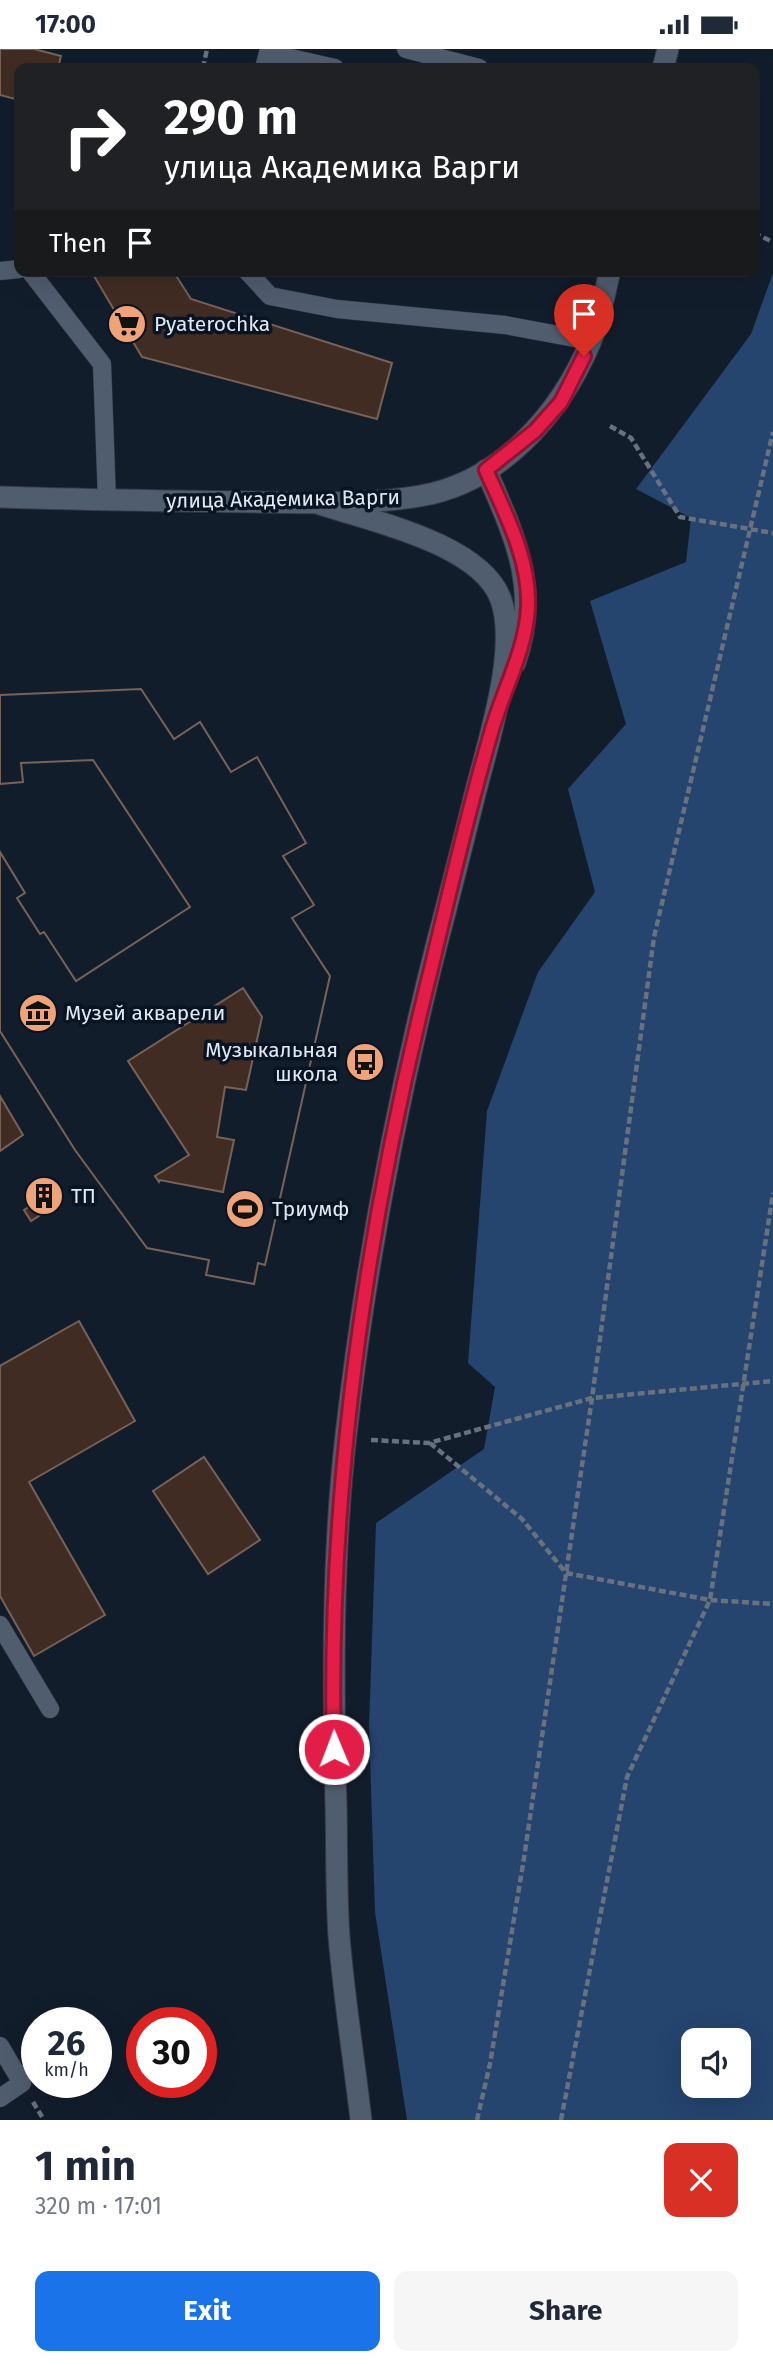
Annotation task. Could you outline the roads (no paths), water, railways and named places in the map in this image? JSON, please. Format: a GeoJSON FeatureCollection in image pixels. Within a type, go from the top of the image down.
{"type":"FeatureCollection","features":[{"type":"Feature","properties":{"kind":"street","name":"улица Академика Варги"},"geometry":{"type":"LineString","coordinates":[[0,497],[315,503],[422,496],[454,486],[486,470],[535,431],[561,402],[591,341],[608,277]]}},
{"type":"Feature","properties":{"kind":"street"},"geometry":{"type":"LineString","coordinates":[[486,470],[514,536],[525,572],[528,608],[518,656],[491,731]]}},
{"type":"Feature","properties":{"kind":"street"},"geometry":{"type":"LineString","coordinates":[[315,503],[444,547],[486,575],[500,595],[507,622],[507,647],[491,731],[399,1097],[377,1211],[345,1438],[337,1566],[334,1722],[339,1936],[361,2120]]}},
{"type":"Feature","properties":{"kind":"lane"},"geometry":{"type":"LineString","coordinates":[[406,49],[460,63]]}},
{"type":"Feature","properties":{"kind":"lane"},"geometry":{"type":"LineString","coordinates":[[265,63],[268,53],[313,63]]}},
{"type":"Feature","properties":{"kind":"lane"},"geometry":{"type":"LineString","coordinates":[[35,277],[102,364],[107,500]]}},
{"type":"Feature","properties":{"kind":"lane"},"geometry":{"type":"LineString","coordinates":[[253,277],[270,296],[337,309],[505,325],[591,341]]}},
{"type":"Feature","properties":{"kind":"lane"},"geometry":{"type":"LineString","coordinates":[[0,1625],[50,1709]]}},
{"type":"Feature","properties":{"kind":"lane"},"geometry":{"type":"LineString","coordinates":[[0,2046],[22,2083],[0,2098]]}},
{"type":"Feature","properties":{"kind":"place","name":"Pyaterochka"},"geometry":{"type":"Point","coordinates":[127,324]}},
{"type":"Feature","properties":{"kind":"place","name":"Музей акварели"},"geometry":{"type":"Point","coordinates":[38,1013]}},
{"type":"Feature","properties":{"kind":"place","name":"Музыкальная школа"},"geometry":{"type":"Point","coordinates":[365,1062]}},
{"type":"Feature","properties":{"kind":"place","name":"ТП"},"geometry":{"type":"Point","coordinates":[44,1196]}},
{"type":"Feature","properties":{"kind":"place","name":"Триумф"},"geometry":{"type":"Point","coordinates":[245,1209]}}]}
